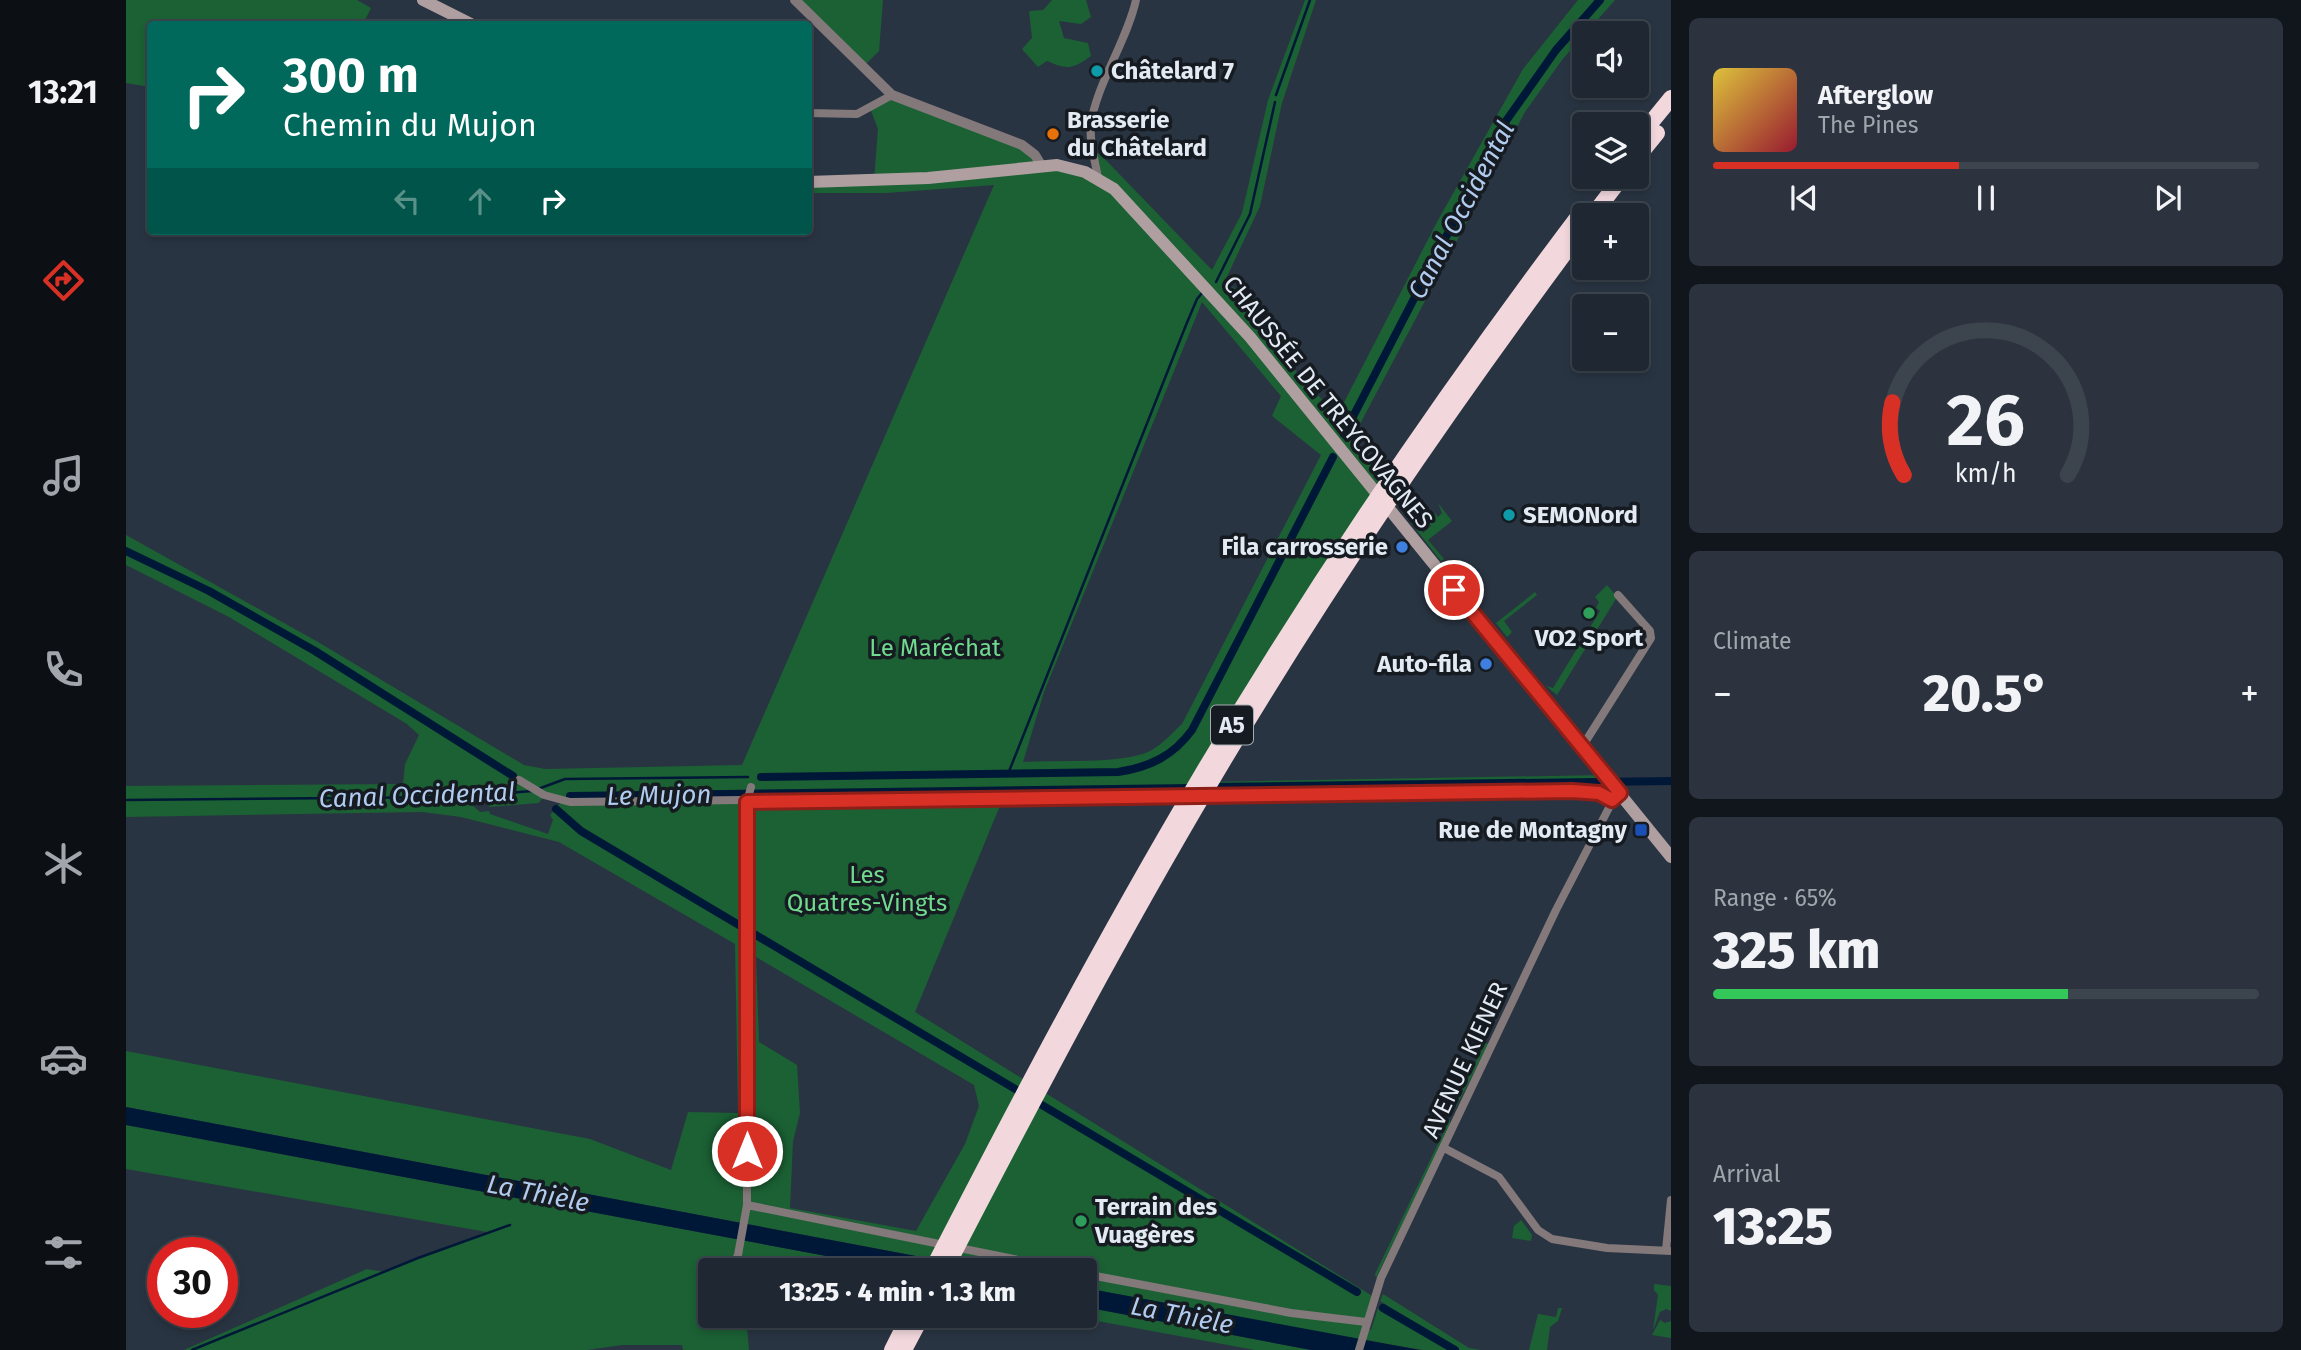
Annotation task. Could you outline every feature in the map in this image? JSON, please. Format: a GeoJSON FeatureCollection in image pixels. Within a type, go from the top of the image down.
{"type":"FeatureCollection","features":[{"type":"Feature","properties":{"kind":"highway"},"geometry":{"type":"LineString","coordinates":[[1649,125],[1671,98]]}},
{"type":"Feature","properties":{"kind":"highway"},"geometry":{"type":"LineString","coordinates":[[1649,143],[1671,115]]}},
{"type":"Feature","properties":{"kind":"highway","name":"A5"},"geometry":{"type":"LineString","coordinates":[[938,1258],[1137,887],[1275,653],[1429,421],[1600,189]]}},
{"type":"Feature","properties":{"kind":"highway"},"geometry":{"type":"LineString","coordinates":[[1602,203],[1613,189]]}},
{"type":"Feature","properties":{"kind":"highway","name":"A5"},"geometry":{"type":"LineString","coordinates":[[951,1258],[1113,952],[1257,705],[1412,466],[1572,244]]}},
{"type":"Feature","properties":{"kind":"highway"},"geometry":{"type":"LineString","coordinates":[[891,1350],[903,1328]]}},
{"type":"Feature","properties":{"kind":"highway"},"geometry":{"type":"LineString","coordinates":[[904,1350],[916,1328]]}},
{"type":"Feature","properties":{"kind":"main road"},"geometry":{"type":"LineString","coordinates":[[423,0],[465,21]]}},
{"type":"Feature","properties":{"kind":"main road"},"geometry":{"type":"LineString","coordinates":[[812,182],[928,178],[1041,165],[1071,167],[1098,178]]}},
{"type":"Feature","properties":{"kind":"main road","name":"CHAUSSÉE DE TREYCOVAGNES"},"geometry":{"type":"LineString","coordinates":[[1098,178],[1135,209],[1215,296],[1605,775],[1616,794],[1666,848],[1671,857]]}},
{"type":"Feature","properties":{"kind":"street"},"geometry":{"type":"LineString","coordinates":[[795,0],[892,95],[1022,145],[1035,155],[1041,165]]}},
{"type":"Feature","properties":{"kind":"street"},"geometry":{"type":"LineString","coordinates":[[1098,178],[1092,151],[1092,119],[1136,0]]}},
{"type":"Feature","properties":{"kind":"street"},"geometry":{"type":"LineString","coordinates":[[812,113],[857,114],[892,95]]}},
{"type":"Feature","properties":{"kind":"street"},"geometry":{"type":"LineString","coordinates":[[1582,747],[1651,638],[1650,631],[1618,595]]}},
{"type":"Feature","properties":{"kind":"street"},"geometry":{"type":"LineString","coordinates":[[519,780],[553,799],[587,802],[1572,791],[1616,794]]}},
{"type":"Feature","properties":{"kind":"street"},"geometry":{"type":"LineString","coordinates":[[736,1258],[747,1208],[745,943],[747,802],[751,787]]}},
{"type":"Feature","properties":{"kind":"street","name":"AVENUE KIENER"},"geometry":{"type":"LineString","coordinates":[[1359,1350],[1381,1278],[1556,910],[1616,794]]}},
{"type":"Feature","properties":{"kind":"street"},"geometry":{"type":"LineString","coordinates":[[1444,1148],[1499,1177],[1538,1230],[1552,1239],[1607,1248],[1668,1250],[1671,1200]]}},
{"type":"Feature","properties":{"kind":"street"},"geometry":{"type":"LineString","coordinates":[[747,1208],[1006,1258]]}},
{"type":"Feature","properties":{"kind":"street"},"geometry":{"type":"LineString","coordinates":[[1097,1276],[1365,1326]]}},
{"type":"Feature","properties":{"kind":"green space"},"geometry":{"type":"Polygon","coordinates":[[[126,0],[357,0],[371,8],[364,21],[147,21],[147,86],[126,83],[126,0]]]}},
{"type":"Feature","properties":{"kind":"green space"},"geometry":{"type":"Polygon","coordinates":[[[795,0],[883,0],[879,51],[862,68],[795,0]]]}},
{"type":"Feature","properties":{"kind":"green space"},"geometry":{"type":"Polygon","coordinates":[[[1052,0],[1086,0],[1091,17],[1081,24],[1059,21],[1064,38],[1088,43],[1091,56],[1074,66],[1065,67],[1047,61],[1038,67],[1022,49],[1032,38],[1029,11],[1043,10],[1052,0]]]}},
{"type":"Feature","properties":{"kind":"green space"},"geometry":{"type":"Polygon","coordinates":[[[1305,0],[1316,0],[1282,103],[1260,206],[1224,283],[1259,300],[1253,313],[1280,326],[1273,346],[1337,416],[1437,222],[1523,69],[1578,0],[1615,0],[1596,21],[1572,21],[1572,49],[1525,112],[1351,441],[1382,475],[1198,782],[1605,775],[1620,793],[1004,801],[915,1012],[1374,1297],[1364,1329],[1371,1330],[1378,1308],[1450,1350],[1423,1350],[1331,1335],[1097,1290],[1097,1258],[926,1258],[126,1107],[126,1051],[590,1139],[671,1170],[688,1112],[738,1113],[735,944],[559,842],[461,817],[422,812],[126,817],[126,786],[403,784],[405,764],[419,735],[407,724],[229,617],[126,565],[126,535],[318,642],[524,765],[545,769],[742,765],[994,185],[886,193],[812,193],[812,182],[874,181],[878,129],[870,108],[892,95],[1022,145],[1041,165],[1097,178],[1094,159],[1099,153],[1212,270],[1242,213],[1268,100],[1305,0]],[[1202,302],[1044,692],[1023,762],[1105,760],[1136,756],[1148,752],[1166,740],[1182,724],[1321,455],[1272,416],[1281,396],[1202,302]],[[544,795],[539,803],[490,807],[485,802],[472,805],[480,812],[489,811],[490,814],[548,834],[553,820],[550,815],[562,801],[544,795]],[[756,957],[759,1042],[797,1065],[800,1113],[793,1141],[790,1208],[916,1231],[965,1144],[979,1106],[974,1085],[756,957]]]}},
{"type":"Feature","properties":{"kind":"green space"},"geometry":{"type":"Polygon","coordinates":[[[1438,503],[1452,521],[1428,540],[1444,559],[1441,561],[1407,518],[1410,513],[1409,516],[1423,533],[1431,526],[1426,519],[1435,513],[1438,517],[1442,513],[1438,503]]]}},
{"type":"Feature","properties":{"kind":"green space"},"geometry":{"type":"Polygon","coordinates":[[[1607,585],[1617,597],[1557,695],[1546,686],[1553,688],[1600,611],[1596,608],[1599,602],[1595,597],[1607,585]]]}},
{"type":"Feature","properties":{"kind":"green space"},"geometry":{"type":"Polygon","coordinates":[[[1535,592],[1537,595],[1504,621],[1512,632],[1507,637],[1496,623],[1535,592]]]}},
{"type":"Feature","properties":{"kind":"green space"},"geometry":{"type":"Polygon","coordinates":[[[1485,1043],[1489,1044],[1454,1111],[1453,1110],[1485,1043]]]}},
{"type":"Feature","properties":{"kind":"green space"},"geometry":{"type":"Polygon","coordinates":[[[1450,1119],[1450,1126],[1376,1278],[1375,1274],[1450,1119]]]}},
{"type":"Feature","properties":{"kind":"green space"},"geometry":{"type":"Polygon","coordinates":[[[126,1125],[837,1258],[698,1258],[698,1328],[747,1328],[749,1350],[683,1350],[682,1345],[622,1345],[587,1350],[184,1350],[367,1269],[384,1272],[487,1232],[126,1169],[126,1125]]]}},
{"type":"Feature","properties":{"kind":"green space"},"geometry":{"type":"Polygon","coordinates":[[[1521,1220],[1532,1235],[1531,1241],[1512,1238],[1514,1226],[1521,1220]]]}},
{"type":"Feature","properties":{"kind":"green space"},"geometry":{"type":"Polygon","coordinates":[[[1654,1284],[1671,1286],[1671,1311],[1666,1309],[1660,1312],[1653,1330],[1658,1295],[1654,1284]]]}},
{"type":"Feature","properties":{"kind":"green space"},"geometry":{"type":"Polygon","coordinates":[[[1383,1294],[1469,1348],[1481,1350],[1459,1350],[1380,1301],[1383,1294]]]}},
{"type":"Feature","properties":{"kind":"green space"},"geometry":{"type":"Polygon","coordinates":[[[1558,1308],[1562,1308],[1558,1321],[1550,1327],[1547,1350],[1529,1350],[1538,1314],[1556,1317],[1558,1308]]]}},
{"type":"Feature","properties":{"kind":"green space"},"geometry":{"type":"Polygon","coordinates":[[[1097,1309],[1311,1350],[1255,1350],[1097,1321],[1097,1309]]]}},
{"type":"Feature","properties":{"kind":"green space"},"geometry":{"type":"Polygon","coordinates":[[[1660,1320],[1665,1323],[1671,1321],[1671,1338],[1652,1335],[1660,1320]]]}},
{"type":"Feature","properties":{"kind":"water","name":"La Thièle"},"geometry":{"type":"Polygon","coordinates":[[[126,1107],[926,1258],[837,1258],[126,1125],[126,1107]]]}},
{"type":"Feature","properties":{"kind":"water","name":"La Thièle"},"geometry":{"type":"Polygon","coordinates":[[[1097,1290],[1420,1350],[1311,1350],[1097,1309],[1097,1290]]]}},
{"type":"Feature","properties":{"kind":"waterway"},"geometry":{"type":"LineString","coordinates":[[1276,95],[1310,0]]}},
{"type":"Feature","properties":{"kind":"waterway","name":"Canal Occidental"},"geometry":{"type":"LineString","coordinates":[[1344,434],[1506,121],[1556,50],[1600,0]]}},
{"type":"Feature","properties":{"kind":"waterway"},"geometry":{"type":"LineString","coordinates":[[1216,282],[1250,214],[1275,102]]}},
{"type":"Feature","properties":{"kind":"waterway"},"geometry":{"type":"LineString","coordinates":[[1008,774],[1186,325],[1202,293]]}},
{"type":"Feature","properties":{"kind":"waterway","name":"Canal Occidental"},"geometry":{"type":"LineString","coordinates":[[761,777],[1118,772],[1160,759],[1177,747],[1192,730],[1333,457]]}},
{"type":"Feature","properties":{"kind":"waterway","name":"Le Mujon"},"geometry":{"type":"LineString","coordinates":[[126,551],[209,591],[315,651],[513,776]]}},
{"type":"Feature","properties":{"kind":"waterway","name":"Canal Occidental"},"geometry":{"type":"LineString","coordinates":[[538,789],[565,779],[748,777]]}},
{"type":"Feature","properties":{"kind":"waterway","name":"Le Mujon"},"geometry":{"type":"LineString","coordinates":[[1206,787],[1671,781]]}},
{"type":"Feature","properties":{"kind":"waterway","name":"Le Mujon"},"geometry":{"type":"LineString","coordinates":[[570,796],[1193,788]]}},
{"type":"Feature","properties":{"kind":"waterway","name":"Canal Occidental"},"geometry":{"type":"LineString","coordinates":[[126,800],[462,797],[532,791]]}},
{"type":"Feature","properties":{"kind":"waterway"},"geometry":{"type":"LineString","coordinates":[[556,809],[581,831],[1357,1292]]}},
{"type":"Feature","properties":{"kind":"waterway"},"geometry":{"type":"LineString","coordinates":[[192,1350],[418,1258],[510,1225]]}},
{"type":"Feature","properties":{"kind":"waterway"},"geometry":{"type":"LineString","coordinates":[[1383,1308],[1455,1350]]}},
{"type":"Feature","properties":{"kind":"place","name":"Châtelard 7"},"geometry":{"type":"Point","coordinates":[1097,71]}},
{"type":"Feature","properties":{"kind":"place","name":"Brasserie du Châtelard"},"geometry":{"type":"Point","coordinates":[1053,134]}},
{"type":"Feature","properties":{"kind":"place","name":"SEMONord"},"geometry":{"type":"Point","coordinates":[1509,515]}},
{"type":"Feature","properties":{"kind":"place","name":"Fila carrosserie"},"geometry":{"type":"Point","coordinates":[1402,547]}},
{"type":"Feature","properties":{"kind":"place","name":"VO2 Sport"},"geometry":{"type":"Point","coordinates":[1589,613]}},
{"type":"Feature","properties":{"kind":"place","name":"Auto-fila"},"geometry":{"type":"Point","coordinates":[1486,664]}},
{"type":"Feature","properties":{"kind":"place","name":"Rue de Montagny"},"geometry":{"type":"Point","coordinates":[1641,830]}},
{"type":"Feature","properties":{"kind":"place","name":"Terrain des Vuagères"},"geometry":{"type":"Point","coordinates":[1081,1221]}},
{"type":"Feature","properties":{"kind":"route"},"geometry":{"type":"LineString","coordinates":[[747,1151],[747,802],[1572,791],[1599,793],[1612,800],[1620,793],[1454,590]]}},
{"type":"Feature","properties":{"kind":"park label","name":"Le Maréchat"},"geometry":{"type":"Point","coordinates":[935,648]}},
{"type":"Feature","properties":{"kind":"park label","name":"Les Quatres-Vingts"},"geometry":{"type":"Point","coordinates":[867,889]}}]}
